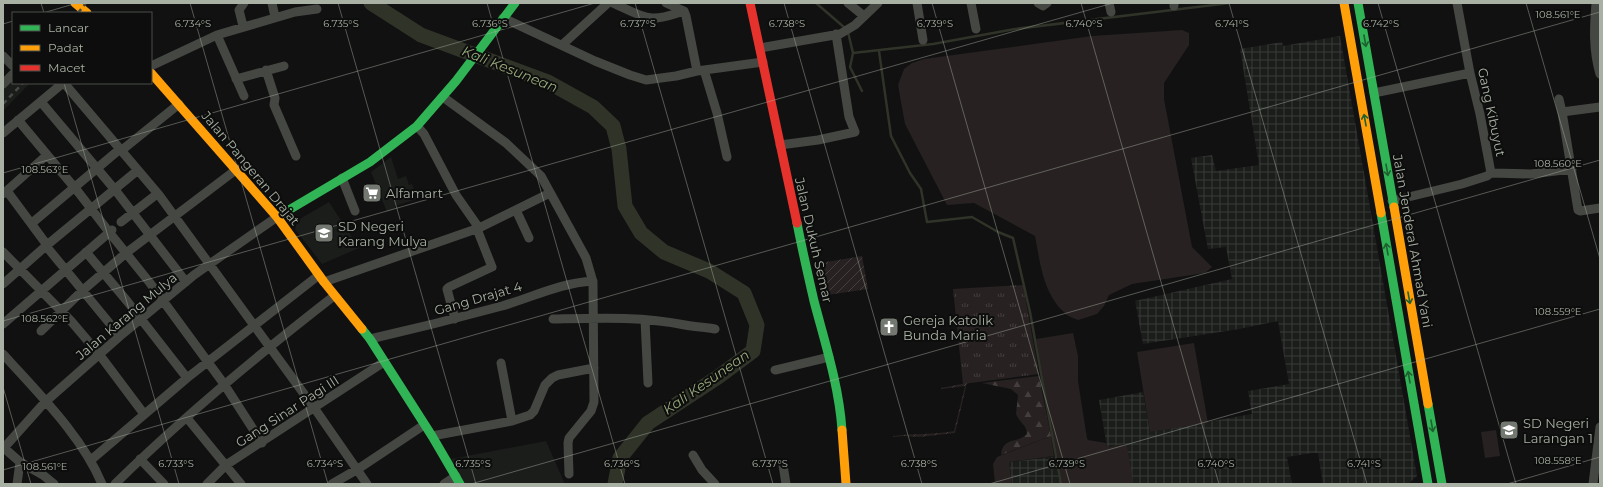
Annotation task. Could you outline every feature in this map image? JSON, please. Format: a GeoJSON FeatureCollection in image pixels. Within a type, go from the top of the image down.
{"type":"FeatureCollection","features":[{"type":"Feature","properties":{"kind":"main road"},"geometry":{"type":"LineString","coordinates":[[75,3],[86,12]]}},
{"type":"Feature","properties":{"kind":"main road"},"geometry":{"type":"LineString","coordinates":[[277,216],[370,162],[417,126],[456,81],[515,3]]}},
{"type":"Feature","properties":{"kind":"main road","name":"Jalan Dukuh Semar"},"geometry":{"type":"LineString","coordinates":[[750,3],[814,300],[829,357],[841,417],[846,484]]}},
{"type":"Feature","properties":{"kind":"main road","name":"Jalan Jenderal Ahmad Yani"},"geometry":{"type":"LineString","coordinates":[[1344,3],[1425,484]]}},
{"type":"Feature","properties":{"kind":"main road","name":"Jalan Jenderal Ahmad Yani"},"geometry":{"type":"LineString","coordinates":[[1358,3],[1442,482]]}},
{"type":"Feature","properties":{"kind":"main road","name":"Jalan Pangeran Drajat"},"geometry":{"type":"LineString","coordinates":[[152,73],[277,216],[334,296],[370,339],[432,436],[458,480]]}},
{"type":"Feature","properties":{"kind":"street"},"geometry":{"type":"LineString","coordinates":[[244,3],[239,10],[244,26]]}},
{"type":"Feature","properties":{"kind":"street"},"geometry":{"type":"LineString","coordinates":[[272,3],[275,17]]}},
{"type":"Feature","properties":{"kind":"street"},"geometry":{"type":"LineString","coordinates":[[562,45],[608,3]]}},
{"type":"Feature","properties":{"kind":"street"},"geometry":{"type":"LineString","coordinates":[[613,3],[638,14],[652,18],[660,18],[684,11]]}},
{"type":"Feature","properties":{"kind":"street"},"geometry":{"type":"LineString","coordinates":[[666,3],[684,11],[686,16],[701,70],[717,113],[727,157]]}},
{"type":"Feature","properties":{"kind":"street"},"geometry":{"type":"LineString","coordinates":[[848,3],[864,16]]}},
{"type":"Feature","properties":{"kind":"street"},"geometry":{"type":"LineString","coordinates":[[760,48],[838,34],[848,29],[878,3]]}},
{"type":"Feature","properties":{"kind":"street"},"geometry":{"type":"LineString","coordinates":[[916,3],[923,40]]}},
{"type":"Feature","properties":{"kind":"street"},"geometry":{"type":"LineString","coordinates":[[971,3],[976,29]]}},
{"type":"Feature","properties":{"kind":"street"},"geometry":{"type":"LineString","coordinates":[[1038,3],[1042,6],[1047,3]]}},
{"type":"Feature","properties":{"kind":"street","name":"Gang Kibuyut"},"geometry":{"type":"LineString","coordinates":[[1392,201],[1462,184],[1487,176],[1491,173],[1457,3]]}},
{"type":"Feature","properties":{"kind":"street"},"geometry":{"type":"LineString","coordinates":[[1596,3],[1594,28],[1595,58],[1600,74]]}},
{"type":"Feature","properties":{"kind":"street"},"geometry":{"type":"LineString","coordinates":[[152,66],[217,35],[275,17],[295,7],[317,9]]}},
{"type":"Feature","properties":{"kind":"street"},"geometry":{"type":"LineString","coordinates":[[503,18],[630,75],[646,80],[676,76],[701,70],[763,62]]}},
{"type":"Feature","properties":{"kind":"street"},"geometry":{"type":"LineString","coordinates":[[780,145],[818,140],[855,132],[849,118],[838,34]]}},
{"type":"Feature","properties":{"kind":"street"},"geometry":{"type":"LineString","coordinates":[[217,35],[244,96]]}},
{"type":"Feature","properties":{"kind":"street"},"geometry":{"type":"LineString","coordinates":[[3,56],[12,65]]}},
{"type":"Feature","properties":{"kind":"street"},"geometry":{"type":"LineString","coordinates":[[236,79],[284,66]]}},
{"type":"Feature","properties":{"kind":"street"},"geometry":{"type":"LineString","coordinates":[[266,70],[275,98],[274,105],[296,156]]}},
{"type":"Feature","properties":{"kind":"street"},"geometry":{"type":"LineString","coordinates":[[1374,93],[1470,74]]}},
{"type":"Feature","properties":{"kind":"street"},"geometry":{"type":"LineString","coordinates":[[3,84],[12,75]]}},
{"type":"Feature","properties":{"kind":"street"},"geometry":{"type":"LineString","coordinates":[[3,133],[63,84]]}},
{"type":"Feature","properties":{"kind":"street"},"geometry":{"type":"LineString","coordinates":[[65,84],[78,102],[121,149],[158,194],[315,409],[367,484]]}},
{"type":"Feature","properties":{"kind":"street"},"geometry":{"type":"LineString","coordinates":[[443,97],[513,149],[541,176],[586,258],[593,281],[593,407],[572,434],[568,443],[569,474]]}},
{"type":"Feature","properties":{"kind":"street"},"geometry":{"type":"LineString","coordinates":[[1559,99],[1579,211],[1600,208]]}},
{"type":"Feature","properties":{"kind":"street"},"geometry":{"type":"LineString","coordinates":[[41,102],[115,190],[186,282]]}},
{"type":"Feature","properties":{"kind":"street"},"geometry":{"type":"LineString","coordinates":[[32,223],[97,168],[179,104]]}},
{"type":"Feature","properties":{"kind":"street"},"geometry":{"type":"LineString","coordinates":[[1562,112],[1600,107]]}},
{"type":"Feature","properties":{"kind":"street"},"geometry":{"type":"LineString","coordinates":[[18,120],[110,231],[163,300],[224,384],[262,443]]}},
{"type":"Feature","properties":{"kind":"street"},"geometry":{"type":"LineString","coordinates":[[417,126],[424,134],[456,195],[478,228],[492,267],[447,289],[454,319]]}},
{"type":"Feature","properties":{"kind":"street"},"geometry":{"type":"LineString","coordinates":[[47,155],[5,192],[32,223],[47,246],[82,291],[120,336]]}},
{"type":"Feature","properties":{"kind":"street"},"geometry":{"type":"LineString","coordinates":[[41,331],[82,291],[126,253],[237,169]]}},
{"type":"Feature","properties":{"kind":"street"},"geometry":{"type":"LineString","coordinates":[[1491,173],[1531,174],[1572,169]]}},
{"type":"Feature","properties":{"kind":"street"},"geometry":{"type":"LineString","coordinates":[[3,284],[138,170]]}},
{"type":"Feature","properties":{"kind":"street"},"geometry":{"type":"LineString","coordinates":[[342,178],[355,211]]}},
{"type":"Feature","properties":{"kind":"street"},"geometry":{"type":"LineString","coordinates":[[91,460],[186,378],[253,325],[321,278],[478,228],[550,193]]}},
{"type":"Feature","properties":{"kind":"street"},"geometry":{"type":"LineString","coordinates":[[121,222],[132,212],[158,194]]}},
{"type":"Feature","properties":{"kind":"street"},"geometry":{"type":"LineString","coordinates":[[516,210],[529,238]]}},
{"type":"Feature","properties":{"kind":"street","name":"Jalan Karang Mulya"},"geometry":{"type":"LineString","coordinates":[[4,448],[46,402],[141,318],[209,264],[277,216]]}},
{"type":"Feature","properties":{"kind":"street"},"geometry":{"type":"LineString","coordinates":[[3,324],[110,231]]}},
{"type":"Feature","properties":{"kind":"street"},"geometry":{"type":"LineString","coordinates":[[3,252],[19,270],[61,311],[99,354],[144,414]]}},
{"type":"Feature","properties":{"kind":"street"},"geometry":{"type":"LineString","coordinates":[[86,252],[141,318],[186,378]]}},
{"type":"Feature","properties":{"kind":"street","name":"Gang Drajat 4"},"geometry":{"type":"LineString","coordinates":[[370,339],[454,319],[504,305],[567,284],[593,281]]}},
{"type":"Feature","properties":{"kind":"street"},"geometry":{"type":"LineString","coordinates":[[115,484],[140,459],[224,384],[269,346],[334,296]]}},
{"type":"Feature","properties":{"kind":"street"},"geometry":{"type":"LineString","coordinates":[[553,319],[594,318],[645,320],[678,323],[715,330]]}},
{"type":"Feature","properties":{"kind":"street"},"geometry":{"type":"LineString","coordinates":[[645,320],[648,383]]}},
{"type":"Feature","properties":{"kind":"street"},"geometry":{"type":"LineString","coordinates":[[775,370],[829,357]]}},
{"type":"Feature","properties":{"kind":"street"},"geometry":{"type":"LineString","coordinates":[[4,359],[46,402],[91,460],[102,484]]}},
{"type":"Feature","properties":{"kind":"street","name":"Gang Sinar Pagi III"},"geometry":{"type":"LineString","coordinates":[[207,484],[226,465],[315,409],[384,362]]}},
{"type":"Feature","properties":{"kind":"street"},"geometry":{"type":"LineString","coordinates":[[501,363],[512,420]]}},
{"type":"Feature","properties":{"kind":"street"},"geometry":{"type":"LineString","coordinates":[[432,436],[530,415],[534,412],[545,385],[552,378],[558,375],[594,368]]}},
{"type":"Feature","properties":{"kind":"street"},"geometry":{"type":"LineString","coordinates":[[186,418],[241,484]]}},
{"type":"Feature","properties":{"kind":"street"},"geometry":{"type":"LineString","coordinates":[[332,484],[358,469],[424,425]]}},
{"type":"Feature","properties":{"kind":"street"},"geometry":{"type":"LineString","coordinates":[[1593,484],[1600,427]]}},
{"type":"Feature","properties":{"kind":"street"},"geometry":{"type":"LineString","coordinates":[[4,448],[20,462],[43,475],[54,484]]}},
{"type":"Feature","properties":{"kind":"street"},"geometry":{"type":"LineString","coordinates":[[693,455],[714,484]]}},
{"type":"Feature","properties":{"kind":"street"},"geometry":{"type":"LineString","coordinates":[[140,459],[164,484]]}},
{"type":"Feature","properties":{"kind":"street"},"geometry":{"type":"LineString","coordinates":[[17,484],[20,462]]}},
{"type":"Feature","properties":{"kind":"street"},"geometry":{"type":"LineString","coordinates":[[783,466],[786,484]]}},
{"type":"Feature","properties":{"kind":"street"},"geometry":{"type":"LineString","coordinates":[[444,484],[458,480]]}},
{"type":"Feature","properties":{"kind":"street"},"geometry":{"type":"LineString","coordinates":[[1425,484],[1442,482]]}},
{"type":"Feature","properties":{"kind":"shaded area"},"geometry":{"type":"Polygon","coordinates":[[[1340,36],[1417,476],[1409,483],[1403,484],[1323,484],[1318,453],[1312,453],[1287,457],[1292,484],[1132,484],[1127,444],[1107,447],[1099,400],[1143,392],[1150,432],[1252,414],[1248,391],[1289,384],[1278,321],[1239,329],[1143,344],[1135,301],[1232,279],[1226,247],[1208,249],[1191,158],[1212,155],[1216,171],[1259,165],[1240,49],[1282,42],[1283,46],[1340,36]]]}},
{"type":"Feature","properties":{"kind":"shaded area"},"geometry":{"type":"Polygon","coordinates":[[[12,78],[12,84],[29,84],[3,111],[3,87],[12,78]]]}},
{"type":"Feature","properties":{"kind":"shaded area"},"geometry":{"type":"Polygon","coordinates":[[[391,157],[398,179],[406,176],[409,185],[412,184],[417,199],[395,206],[395,209],[387,212],[371,172],[391,157]]]}},
{"type":"Feature","properties":{"kind":"shaded area","name":"SD Negeri Karang Mulya"},"geometry":{"type":"Polygon","coordinates":[[[329,202],[359,248],[322,264],[295,229],[298,220],[329,202]]]}},
{"type":"Feature","properties":{"kind":"shaded area"},"geometry":{"type":"Polygon","coordinates":[[[546,441],[565,484],[465,484],[451,459],[546,441]]]}},
{"type":"Feature","properties":{"kind":"shaded area"},"geometry":{"type":"Polygon","coordinates":[[[1057,456],[1062,484],[1012,484],[1009,462],[1057,456]]]}},
{"type":"Feature","properties":{"kind":"green space"},"geometry":{"type":"Polygon","coordinates":[[[1182,30],[1189,33],[1189,45],[1164,83],[1164,99],[1192,247],[1212,267],[1205,273],[1132,284],[1109,295],[1104,306],[1097,314],[1078,320],[1065,313],[1051,296],[1041,266],[1035,236],[974,203],[947,205],[905,124],[898,85],[904,69],[912,63],[924,59],[1092,36],[1182,30]]]}},
{"type":"Feature","properties":{"kind":"green space"},"geometry":{"type":"Polygon","coordinates":[[[862,256],[868,289],[827,295],[820,263],[862,256]]]}},
{"type":"Feature","properties":{"kind":"green space"},"geometry":{"type":"Polygon","coordinates":[[[1023,285],[1039,374],[963,384],[953,289],[1023,285]]]}},
{"type":"Feature","properties":{"kind":"green space"},"geometry":{"type":"Polygon","coordinates":[[[1073,333],[1078,356],[1078,381],[1087,438],[1088,440],[1106,443],[1107,447],[1127,444],[1132,484],[1062,484],[1036,339],[1073,333]]]}},
{"type":"Feature","properties":{"kind":"green space"},"geometry":{"type":"Polygon","coordinates":[[[1194,343],[1208,423],[1150,432],[1137,352],[1194,343]]]}},
{"type":"Feature","properties":{"kind":"green space"},"geometry":{"type":"Polygon","coordinates":[[[1039,376],[1051,436],[1001,455],[1004,445],[1027,434],[1026,428],[1016,414],[1018,395],[1011,389],[982,383],[1039,376]]]}},
{"type":"Feature","properties":{"kind":"green space"},"geometry":{"type":"Polygon","coordinates":[[[967,383],[955,433],[919,437],[893,437],[901,435],[954,431],[965,386],[941,388],[967,383]]]}},
{"type":"Feature","properties":{"kind":"green space"},"geometry":{"type":"Polygon","coordinates":[[[1496,430],[1500,456],[1485,458],[1481,432],[1496,430]]]}},
{"type":"Feature","properties":{"kind":"green space"},"geometry":{"type":"Polygon","coordinates":[[[1051,436],[1054,456],[1009,462],[1012,484],[995,484],[993,464],[997,457],[1051,436]]]}},
{"type":"Feature","properties":{"kind":"waterway","name":"Kali Kesunean"},"geometry":{"type":"LineString","coordinates":[[371,3],[421,35],[548,82],[593,107],[613,126],[619,149],[625,206],[641,233],[664,252],[709,271],[744,293],[757,325],[753,351],[718,377],[648,423],[620,458],[615,484]]}},
{"type":"Feature","properties":{"kind":"waterway"},"geometry":{"type":"LineString","coordinates":[[816,3],[845,28]]}},
{"type":"Feature","properties":{"kind":"waterway"},"geometry":{"type":"LineString","coordinates":[[848,32],[853,53],[933,44],[1015,29],[1230,3]]}},
{"type":"Feature","properties":{"kind":"waterway"},"geometry":{"type":"LineString","coordinates":[[879,51],[891,136],[910,173],[921,189],[927,222],[972,217],[998,232],[1013,238],[1030,312],[1061,484]]}},
{"type":"Feature","properties":{"kind":"waterway"},"geometry":{"type":"LineString","coordinates":[[853,53],[850,67],[862,91]]}},
{"type":"Feature","properties":{"kind":"railway"},"geometry":{"type":"LineString","coordinates":[[79,12],[86,3]]}},
{"type":"Feature","properties":{"kind":"railway"},"geometry":{"type":"LineString","coordinates":[[3,104],[22,84]]}},
{"type":"Feature","properties":{"kind":"traffic: fast"},"geometry":{"type":"LineString","coordinates":[[277,217],[370,162],[417,126],[456,81],[515,3]]}},
{"type":"Feature","properties":{"kind":"traffic: fast"},"geometry":{"type":"LineString","coordinates":[[1358,3],[1394,207]]}},
{"type":"Feature","properties":{"kind":"traffic: fast"},"geometry":{"type":"LineString","coordinates":[[1381,213],[1428,484]]}},
{"type":"Feature","properties":{"kind":"traffic: fast"},"geometry":{"type":"LineString","coordinates":[[797,223],[814,301],[835,381],[842,430]]}},
{"type":"Feature","properties":{"kind":"traffic: fast"},"geometry":{"type":"LineString","coordinates":[[362,329],[370,339],[432,436],[460,484]]}},
{"type":"Feature","properties":{"kind":"traffic: fast"},"geometry":{"type":"LineString","coordinates":[[1428,404],[1442,484]]}},
{"type":"Feature","properties":{"kind":"traffic: slow"},"geometry":{"type":"LineString","coordinates":[[75,3],[86,12]]}},
{"type":"Feature","properties":{"kind":"traffic: slow"},"geometry":{"type":"LineString","coordinates":[[1344,3],[1381,213]]}},
{"type":"Feature","properties":{"kind":"traffic: slow"},"geometry":{"type":"LineString","coordinates":[[152,74],[277,217],[324,282],[362,329]]}},
{"type":"Feature","properties":{"kind":"traffic: slow"},"geometry":{"type":"LineString","coordinates":[[1394,207],[1428,404]]}},
{"type":"Feature","properties":{"kind":"traffic: slow"},"geometry":{"type":"LineString","coordinates":[[842,430],[846,484]]}},
{"type":"Feature","properties":{"kind":"traffic: jam"},"geometry":{"type":"LineString","coordinates":[[750,3],[797,223]]}},
{"type":"Feature","properties":{"kind":"place","name":"Alfamart"},"geometry":{"type":"Point","coordinates":[372,193]}},
{"type":"Feature","properties":{"kind":"place","name":"SD Negeri Karang Mulya"},"geometry":{"type":"Point","coordinates":[324,233]}},
{"type":"Feature","properties":{"kind":"place","name":"Gereja Katolik Bunda Maria"},"geometry":{"type":"Point","coordinates":[889,327]}},
{"type":"Feature","properties":{"kind":"place","name":"SD Negeri Larangan 1"},"geometry":{"type":"Point","coordinates":[1509,430]}}]}
